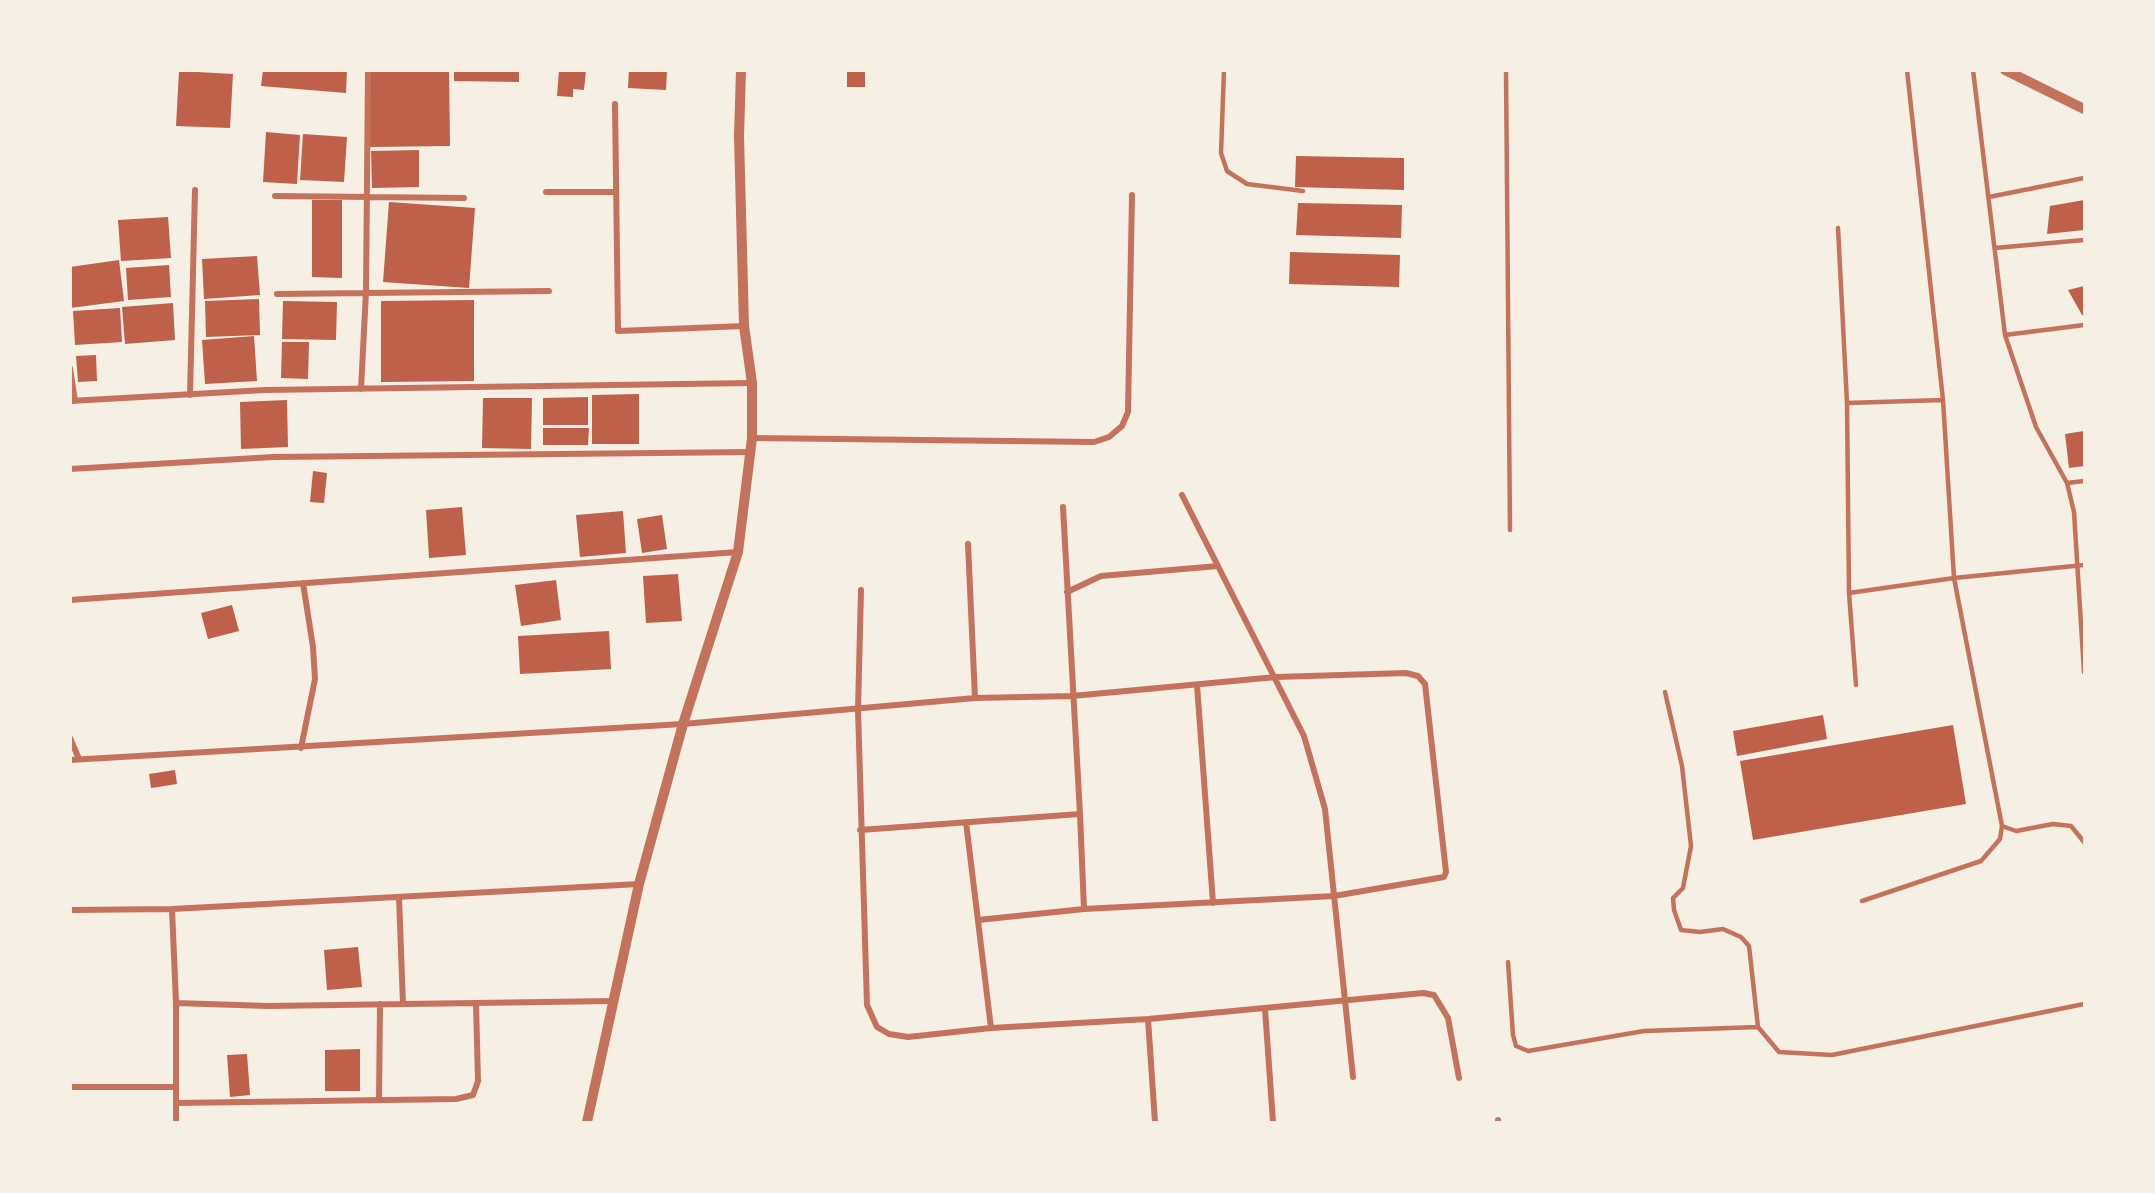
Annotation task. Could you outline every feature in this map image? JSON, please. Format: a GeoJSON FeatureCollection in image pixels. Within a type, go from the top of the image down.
{"type":"FeatureCollection","features":[{"type":"Feature","properties":{"kind":"street"},"geometry":{"type":"LineString","coordinates":[[361,389],[366,292],[368,70]]}},
{"type":"Feature","properties":{"kind":"street"},"geometry":{"type":"LineString","coordinates":[[587,1122],[639,884],[682,724],[738,552],[752,438],[752,383],[744,326],[739,136],[741,70]]}},
{"type":"Feature","properties":{"kind":"street"},"geometry":{"type":"LineString","coordinates":[[2005,70],[2085,109]]}},
{"type":"Feature","properties":{"kind":"street"},"geometry":{"type":"LineString","coordinates":[[615,104],[618,331],[744,326]]}},
{"type":"Feature","properties":{"kind":"street"},"geometry":{"type":"LineString","coordinates":[[190,395],[195,190]]}},
{"type":"Feature","properties":{"kind":"street"},"geometry":{"type":"LineString","coordinates":[[546,192],[616,192]]}},
{"type":"Feature","properties":{"kind":"street"},"geometry":{"type":"LineString","coordinates":[[752,438],[1094,442],[1109,437],[1122,426],[1128,412],[1132,195]]}},
{"type":"Feature","properties":{"kind":"street"},"geometry":{"type":"LineString","coordinates":[[275,196],[464,198]]}},
{"type":"Feature","properties":{"kind":"street"},"geometry":{"type":"LineString","coordinates":[[277,294],[549,291]]}},
{"type":"Feature","properties":{"kind":"street"},"geometry":{"type":"LineString","coordinates":[[70,368],[73,401],[265,390],[752,383]]}},
{"type":"Feature","properties":{"kind":"street"},"geometry":{"type":"LineString","coordinates":[[70,469],[273,457],[751,452]]}},
{"type":"Feature","properties":{"kind":"street"},"geometry":{"type":"LineString","coordinates":[[1182,495],[1304,736],[1325,809],[1353,1077]]}},
{"type":"Feature","properties":{"kind":"street"},"geometry":{"type":"LineString","coordinates":[[1063,507],[1084,909]]}},
{"type":"Feature","properties":{"kind":"street"},"geometry":{"type":"LineString","coordinates":[[968,544],[975,698]]}},
{"type":"Feature","properties":{"kind":"street"},"geometry":{"type":"LineString","coordinates":[[70,600],[738,552]]}},
{"type":"Feature","properties":{"kind":"street"},"geometry":{"type":"LineString","coordinates":[[1067,592],[1101,576],[1218,566]]}},
{"type":"Feature","properties":{"kind":"street"},"geometry":{"type":"LineString","coordinates":[[301,748],[315,679],[314,647],[303,583]]}},
{"type":"Feature","properties":{"kind":"street"},"geometry":{"type":"LineString","coordinates":[[861,590],[858,710],[860,830],[867,1005],[877,1027],[889,1034],[908,1038],[990,1028],[1148,1020],[1423,993],[1434,995],[1448,1018],[1459,1078]]}},
{"type":"Feature","properties":{"kind":"street"},"geometry":{"type":"LineString","coordinates":[[70,760],[682,724],[975,698],[1072,696],[1276,677],[1406,673],[1418,676],[1425,684],[1446,872],[1444,877],[1334,896],[1084,909],[978,920]]}},
{"type":"Feature","properties":{"kind":"street"},"geometry":{"type":"LineString","coordinates":[[1197,685],[1213,903]]}},
{"type":"Feature","properties":{"kind":"street"},"geometry":{"type":"LineString","coordinates":[[70,738],[79,759]]}},
{"type":"Feature","properties":{"kind":"street"},"geometry":{"type":"LineString","coordinates":[[860,830],[1080,814]]}},
{"type":"Feature","properties":{"kind":"street"},"geometry":{"type":"LineString","coordinates":[[966,822],[990,1028]]}},
{"type":"Feature","properties":{"kind":"street"},"geometry":{"type":"LineString","coordinates":[[70,909],[172,909],[639,884]]}},
{"type":"Feature","properties":{"kind":"street"},"geometry":{"type":"LineString","coordinates":[[399,897],[403,1004]]}},
{"type":"Feature","properties":{"kind":"street"},"geometry":{"type":"LineString","coordinates":[[172,909],[176,1003],[176,1122]]}},
{"type":"Feature","properties":{"kind":"street"},"geometry":{"type":"LineString","coordinates":[[176,1003],[268,1006],[612,1001]]}},
{"type":"Feature","properties":{"kind":"street"},"geometry":{"type":"LineString","coordinates":[[176,1103],[456,1099],[473,1095],[478,1081],[476,1003]]}},
{"type":"Feature","properties":{"kind":"street"},"geometry":{"type":"LineString","coordinates":[[379,1100],[380,1004]]}},
{"type":"Feature","properties":{"kind":"street"},"geometry":{"type":"LineString","coordinates":[[1265,1009],[1273,1122]]}},
{"type":"Feature","properties":{"kind":"street"},"geometry":{"type":"LineString","coordinates":[[1148,1020],[1155,1122]]}},
{"type":"Feature","properties":{"kind":"street"},"geometry":{"type":"LineString","coordinates":[[70,1087],[176,1087]]}},
{"type":"Feature","properties":{"kind":"lane"},"geometry":{"type":"LineString","coordinates":[[1224,70],[1221,153],[1227,171],[1247,184],[1303,191]]}},
{"type":"Feature","properties":{"kind":"lane"},"geometry":{"type":"LineString","coordinates":[[1506,70],[1510,530]]}},
{"type":"Feature","properties":{"kind":"lane"},"geometry":{"type":"LineString","coordinates":[[1862,901],[1981,861],[2000,839],[2002,826],[1954,578],[1943,400],[1907,70]]}},
{"type":"Feature","properties":{"kind":"lane"},"geometry":{"type":"LineString","coordinates":[[1973,70],[2005,335],[2036,427],[2067,483],[2074,512],[2082,565],[2085,672]]}},
{"type":"Feature","properties":{"kind":"lane"},"geometry":{"type":"LineString","coordinates":[[1989,197],[2085,178]]}},
{"type":"Feature","properties":{"kind":"lane"},"geometry":{"type":"LineString","coordinates":[[1839,228],[1847,403],[1849,593],[1856,685]]}},
{"type":"Feature","properties":{"kind":"lane"},"geometry":{"type":"LineString","coordinates":[[1995,248],[2085,240]]}},
{"type":"Feature","properties":{"kind":"lane"},"geometry":{"type":"LineString","coordinates":[[2005,335],[2085,325]]}},
{"type":"Feature","properties":{"kind":"lane"},"geometry":{"type":"LineString","coordinates":[[1847,403],[1943,400]]}},
{"type":"Feature","properties":{"kind":"lane"},"geometry":{"type":"LineString","coordinates":[[2067,483],[2085,481]]}},
{"type":"Feature","properties":{"kind":"lane"},"geometry":{"type":"LineString","coordinates":[[1849,593],[1954,578],[2082,565]]}},
{"type":"Feature","properties":{"kind":"lane"},"geometry":{"type":"LineString","coordinates":[[1665,692],[1682,766],[1691,846],[1683,888],[1672,898],[1674,910],[1681,930],[1700,932],[1723,929],[1741,937],[1749,946],[1758,1027],[1779,1052],[1832,1055],[2085,1004]]}},
{"type":"Feature","properties":{"kind":"lane"},"geometry":{"type":"LineString","coordinates":[[2002,826],[2016,831],[2052,824],[2071,826],[2085,842]]}},
{"type":"Feature","properties":{"kind":"lane"},"geometry":{"type":"LineString","coordinates":[[1508,962],[1513,1035],[1516,1046],[1528,1051],[1644,1031],[1758,1027]]}},
{"type":"Feature","properties":{"kind":"building"},"geometry":{"type":"Polygon","coordinates":[[[263,70],[347,70],[346,93],[261,86],[263,70]]]}},
{"type":"Feature","properties":{"kind":"building"},"geometry":{"type":"Polygon","coordinates":[[[370,70],[449,70],[450,146],[370,147],[370,70]]]}},
{"type":"Feature","properties":{"kind":"building"},"geometry":{"type":"Polygon","coordinates":[[[454,70],[519,70],[519,82],[454,81],[454,70]]]}},
{"type":"Feature","properties":{"kind":"building"},"geometry":{"type":"Polygon","coordinates":[[[559,70],[586,70],[584,90],[573,89],[573,97],[557,96],[559,70]]]}},
{"type":"Feature","properties":{"kind":"building"},"geometry":{"type":"Polygon","coordinates":[[[629,70],[667,70],[666,90],[628,88],[629,70]]]}},
{"type":"Feature","properties":{"kind":"building"},"geometry":{"type":"Polygon","coordinates":[[[847,70],[865,70],[865,87],[847,87],[847,70]]]}},
{"type":"Feature","properties":{"kind":"building"},"geometry":{"type":"Polygon","coordinates":[[[179,71],[233,74],[230,128],[176,126],[179,71]]]}},
{"type":"Feature","properties":{"kind":"building"},"geometry":{"type":"Polygon","coordinates":[[[266,132],[300,135],[297,184],[263,182],[266,132]]]}},
{"type":"Feature","properties":{"kind":"building"},"geometry":{"type":"Polygon","coordinates":[[[303,134],[347,137],[344,182],[300,180],[303,134]]]}},
{"type":"Feature","properties":{"kind":"building"},"geometry":{"type":"Polygon","coordinates":[[[419,150],[419,187],[372,188],[371,151],[419,150]]]}},
{"type":"Feature","properties":{"kind":"building"},"geometry":{"type":"Polygon","coordinates":[[[1296,156],[1404,158],[1404,190],[1295,187],[1296,156]]]}},
{"type":"Feature","properties":{"kind":"building"},"geometry":{"type":"Polygon","coordinates":[[[312,200],[342,200],[342,278],[312,277],[312,200]]]}},
{"type":"Feature","properties":{"kind":"building"},"geometry":{"type":"Polygon","coordinates":[[[2084,200],[2084,230],[2047,234],[2050,206],[2084,200]]]}},
{"type":"Feature","properties":{"kind":"building"},"geometry":{"type":"Polygon","coordinates":[[[389,202],[475,208],[469,288],[383,282],[389,202]]]}},
{"type":"Feature","properties":{"kind":"building"},"geometry":{"type":"Polygon","coordinates":[[[1298,203],[1402,205],[1401,238],[1296,235],[1298,203]]]}},
{"type":"Feature","properties":{"kind":"building"},"geometry":{"type":"Polygon","coordinates":[[[168,217],[171,258],[121,261],[118,220],[168,217]]]}},
{"type":"Feature","properties":{"kind":"building"},"geometry":{"type":"Polygon","coordinates":[[[1290,252],[1400,255],[1399,287],[1289,284],[1290,252]]]}},
{"type":"Feature","properties":{"kind":"building"},"geometry":{"type":"Polygon","coordinates":[[[257,256],[260,295],[204,299],[202,259],[257,256]]]}},
{"type":"Feature","properties":{"kind":"building"},"geometry":{"type":"Polygon","coordinates":[[[119,260],[124,301],[70,308],[70,267],[119,260]]]}},
{"type":"Feature","properties":{"kind":"building"},"geometry":{"type":"Polygon","coordinates":[[[169,265],[171,297],[128,300],[126,268],[169,265]]]}},
{"type":"Feature","properties":{"kind":"building"},"geometry":{"type":"Polygon","coordinates":[[[2084,286],[2084,315],[2082,315],[2068,290],[2084,286]]]}},
{"type":"Feature","properties":{"kind":"building"},"geometry":{"type":"Polygon","coordinates":[[[259,299],[260,335],[206,337],[205,301],[259,299]]]}},
{"type":"Feature","properties":{"kind":"building"},"geometry":{"type":"Polygon","coordinates":[[[474,300],[474,381],[381,382],[381,301],[474,300]]]}},
{"type":"Feature","properties":{"kind":"building"},"geometry":{"type":"Polygon","coordinates":[[[283,301],[337,302],[336,340],[282,339],[283,301]]]}},
{"type":"Feature","properties":{"kind":"building"},"geometry":{"type":"Polygon","coordinates":[[[173,303],[175,340],[125,344],[122,307],[173,303]]]}},
{"type":"Feature","properties":{"kind":"building"},"geometry":{"type":"Polygon","coordinates":[[[120,308],[122,342],[75,345],[73,311],[120,308]]]}},
{"type":"Feature","properties":{"kind":"building"},"geometry":{"type":"Polygon","coordinates":[[[254,336],[257,381],[205,384],[202,340],[254,336]]]}},
{"type":"Feature","properties":{"kind":"building"},"geometry":{"type":"Polygon","coordinates":[[[282,342],[309,342],[308,379],[281,378],[282,342]]]}},
{"type":"Feature","properties":{"kind":"building"},"geometry":{"type":"Polygon","coordinates":[[[96,355],[97,381],[78,382],[76,356],[96,355]]]}},
{"type":"Feature","properties":{"kind":"building"},"geometry":{"type":"Polygon","coordinates":[[[639,394],[639,444],[592,444],[592,395],[639,394]]]}},
{"type":"Feature","properties":{"kind":"building"},"geometry":{"type":"Polygon","coordinates":[[[588,397],[588,425],[543,425],[543,398],[588,397]]]}},
{"type":"Feature","properties":{"kind":"building"},"geometry":{"type":"Polygon","coordinates":[[[483,398],[532,398],[531,449],[482,448],[483,398]]]}},
{"type":"Feature","properties":{"kind":"building"},"geometry":{"type":"Polygon","coordinates":[[[287,400],[288,447],[241,449],[240,402],[287,400]]]}},
{"type":"Feature","properties":{"kind":"building"},"geometry":{"type":"Polygon","coordinates":[[[543,428],[589,428],[588,445],[543,445],[543,428]]]}},
{"type":"Feature","properties":{"kind":"building"},"geometry":{"type":"Polygon","coordinates":[[[2084,431],[2084,466],[2069,468],[2065,434],[2084,431]]]}},
{"type":"Feature","properties":{"kind":"building"},"geometry":{"type":"Polygon","coordinates":[[[313,471],[327,473],[324,503],[310,502],[313,471]]]}},
{"type":"Feature","properties":{"kind":"building"},"geometry":{"type":"Polygon","coordinates":[[[462,507],[466,555],[429,558],[426,510],[462,507]]]}},
{"type":"Feature","properties":{"kind":"building"},"geometry":{"type":"Polygon","coordinates":[[[623,511],[626,553],[580,557],[576,515],[623,511]]]}},
{"type":"Feature","properties":{"kind":"building"},"geometry":{"type":"Polygon","coordinates":[[[662,515],[667,549],[642,553],[637,519],[662,515]]]}},
{"type":"Feature","properties":{"kind":"building"},"geometry":{"type":"Polygon","coordinates":[[[678,574],[682,621],[646,623],[643,576],[678,574]]]}},
{"type":"Feature","properties":{"kind":"building"},"geometry":{"type":"Polygon","coordinates":[[[556,580],[561,620],[521,626],[515,585],[556,580]]]}},
{"type":"Feature","properties":{"kind":"building"},"geometry":{"type":"Polygon","coordinates":[[[232,605],[239,631],[208,639],[201,613],[232,605]]]}},
{"type":"Feature","properties":{"kind":"building"},"geometry":{"type":"Polygon","coordinates":[[[609,631],[611,669],[520,674],[518,636],[609,631]]]}},
{"type":"Feature","properties":{"kind":"building"},"geometry":{"type":"Polygon","coordinates":[[[1823,715],[1827,739],[1737,756],[1733,731],[1823,715]]]}},
{"type":"Feature","properties":{"kind":"building"},"geometry":{"type":"Polygon","coordinates":[[[1953,725],[1966,804],[1753,840],[1740,761],[1953,725]]]}},
{"type":"Feature","properties":{"kind":"building"},"geometry":{"type":"Polygon","coordinates":[[[175,770],[177,784],[151,788],[149,774],[175,770]]]}},
{"type":"Feature","properties":{"kind":"building"},"geometry":{"type":"Polygon","coordinates":[[[358,947],[362,987],[327,990],[324,950],[358,947]]]}},
{"type":"Feature","properties":{"kind":"building"},"geometry":{"type":"Polygon","coordinates":[[[360,1049],[360,1091],[325,1091],[325,1050],[360,1049]]]}},
{"type":"Feature","properties":{"kind":"building"},"geometry":{"type":"Polygon","coordinates":[[[247,1054],[250,1095],[230,1097],[227,1055],[247,1054]]]}}]}
